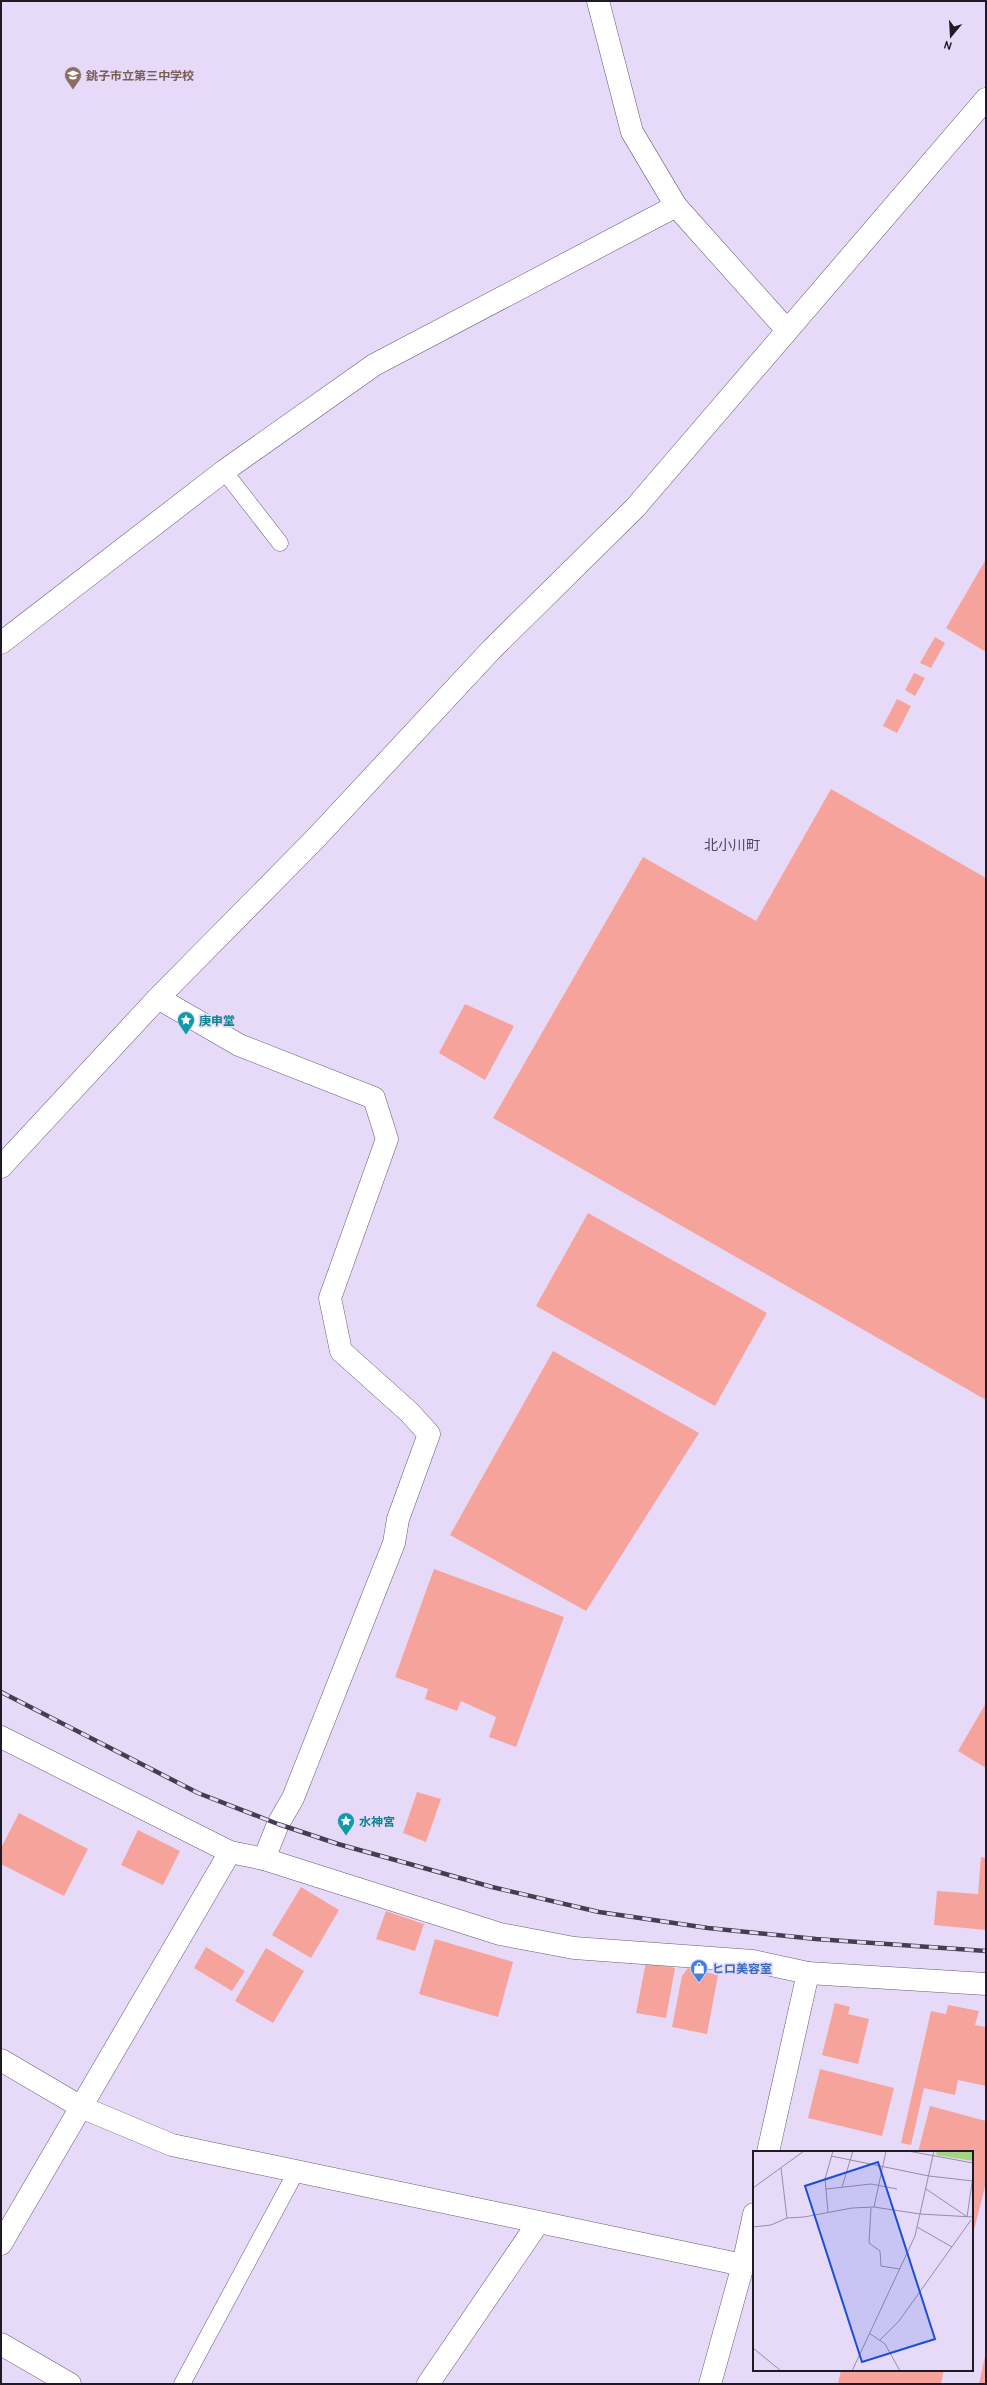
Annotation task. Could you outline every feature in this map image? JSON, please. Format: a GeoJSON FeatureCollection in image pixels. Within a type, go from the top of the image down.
{"type":"FeatureCollection","features":[{"type":"Feature","properties":{"kind":"street"},"geometry":{"type":"LineString","coordinates":[[598,1],[632,132],[676,206],[786,329]]}},
{"type":"Feature","properties":{"kind":"street"},"geometry":{"type":"LineString","coordinates":[[1,1167],[158,998],[316,838],[492,649],[635,508],[786,329],[986,98]]}},
{"type":"Feature","properties":{"kind":"street"},"geometry":{"type":"LineString","coordinates":[[1,643],[224,471],[374,365],[676,206]]}},
{"type":"Feature","properties":{"kind":"street"},"geometry":{"type":"LineString","coordinates":[[158,998],[239,1045],[374,1098],[387,1139],[330,1298],[341,1351],[409,1412],[429,1434],[398,1519],[394,1543],[293,1798],[278,1824],[264,1859]]}},
{"type":"Feature","properties":{"kind":"street"},"geometry":{"type":"LineString","coordinates":[[1,1737],[230,1852],[264,1859],[500,1934],[574,1948],[753,1961],[808,1973],[986,1984]]}},
{"type":"Feature","properties":{"kind":"street"},"geometry":{"type":"LineString","coordinates":[[1,2244],[230,1852]]}},
{"type":"Feature","properties":{"kind":"street"},"geometry":{"type":"LineString","coordinates":[[768,2151],[808,1973]]}},
{"type":"Feature","properties":{"kind":"street"},"geometry":{"type":"LineString","coordinates":[[1,2060],[81,2107],[172,2145],[742,2265]]}},
{"type":"Feature","properties":{"kind":"street"},"geometry":{"type":"LineString","coordinates":[[710,2384],[753,2218]]}},
{"type":"Feature","properties":{"kind":"street"},"geometry":{"type":"LineString","coordinates":[[428,2384],[538,2223]]}},
{"type":"Feature","properties":{"kind":"street"},"geometry":{"type":"LineString","coordinates":[[1,2344],[70,2384]]}},
{"type":"Feature","properties":{"kind":"lane"},"geometry":{"type":"LineString","coordinates":[[224,471],[280,543]]}},
{"type":"Feature","properties":{"kind":"lane"},"geometry":{"type":"LineString","coordinates":[[182,2384],[296,2172]]}},
{"type":"Feature","properties":{"kind":"building"},"geometry":{"type":"Polygon","coordinates":[[[986,559],[986,652],[946,628],[986,559]]]}},
{"type":"Feature","properties":{"kind":"building"},"geometry":{"type":"Polygon","coordinates":[[[935,637],[945,643],[931,668],[920,663],[935,637]]]}},
{"type":"Feature","properties":{"kind":"building"},"geometry":{"type":"Polygon","coordinates":[[[914,673],[925,678],[915,696],[905,690],[914,673]]]}},
{"type":"Feature","properties":{"kind":"building"},"geometry":{"type":"Polygon","coordinates":[[[897,699],[911,706],[897,733],[883,726],[897,699]]]}},
{"type":"Feature","properties":{"kind":"building"},"geometry":{"type":"Polygon","coordinates":[[[831,789],[986,878],[986,1400],[493,1118],[643,857],[756,921],[831,789]]]}},
{"type":"Feature","properties":{"kind":"building"},"geometry":{"type":"Polygon","coordinates":[[[465,1004],[514,1026],[485,1080],[439,1053],[465,1004]]]}},
{"type":"Feature","properties":{"kind":"building"},"geometry":{"type":"Polygon","coordinates":[[[588,1213],[767,1313],[715,1406],[536,1306],[588,1213]]]}},
{"type":"Feature","properties":{"kind":"building"},"geometry":{"type":"Polygon","coordinates":[[[553,1351],[699,1433],[586,1611],[450,1535],[553,1351]]]}},
{"type":"Feature","properties":{"kind":"building"},"geometry":{"type":"Polygon","coordinates":[[[434,1569],[564,1617],[516,1747],[489,1737],[496,1717],[461,1701],[457,1711],[425,1699],[428,1689],[395,1677],[434,1569]]]}},
{"type":"Feature","properties":{"kind":"building"},"geometry":{"type":"Polygon","coordinates":[[[986,1703],[986,1768],[958,1751],[986,1703]]]}},
{"type":"Feature","properties":{"kind":"building"},"geometry":{"type":"Polygon","coordinates":[[[417,1792],[441,1799],[426,1842],[403,1833],[417,1792]]]}},
{"type":"Feature","properties":{"kind":"building"},"geometry":{"type":"Polygon","coordinates":[[[19,1813],[88,1849],[64,1896],[1,1864],[1,1848],[19,1813]]]}},
{"type":"Feature","properties":{"kind":"building"},"geometry":{"type":"Polygon","coordinates":[[[138,1830],[180,1851],[163,1885],[121,1865],[138,1830]]]}},
{"type":"Feature","properties":{"kind":"building"},"geometry":{"type":"Polygon","coordinates":[[[981,1857],[986,1858],[986,1930],[934,1925],[937,1891],[978,1894],[981,1857]]]}},
{"type":"Feature","properties":{"kind":"building"},"geometry":{"type":"Polygon","coordinates":[[[301,1887],[339,1910],[311,1958],[272,1935],[301,1887]]]}},
{"type":"Feature","properties":{"kind":"building"},"geometry":{"type":"Polygon","coordinates":[[[386,1911],[424,1924],[415,1951],[376,1939],[386,1911]]]}},
{"type":"Feature","properties":{"kind":"building"},"geometry":{"type":"Polygon","coordinates":[[[435,1939],[513,1962],[498,2017],[419,1994],[435,1939]]]}},
{"type":"Feature","properties":{"kind":"building"},"geometry":{"type":"Polygon","coordinates":[[[206,1947],[245,1971],[232,1991],[194,1968],[206,1947]]]}},
{"type":"Feature","properties":{"kind":"building"},"geometry":{"type":"Polygon","coordinates":[[[266,1948],[304,1971],[273,2023],[235,2001],[266,1948]]]}},
{"type":"Feature","properties":{"kind":"building"},"geometry":{"type":"Polygon","coordinates":[[[646,1962],[675,1968],[666,2018],[636,2013],[646,1962]]]}},
{"type":"Feature","properties":{"kind":"building"},"geometry":{"type":"Polygon","coordinates":[[[688,1968],[718,1975],[707,2034],[672,2027],[682,1976],[688,1968]]]}},
{"type":"Feature","properties":{"kind":"building"},"geometry":{"type":"Polygon","coordinates":[[[835,2003],[850,2007],[848,2014],[869,2019],[858,2064],[822,2055],[835,2003]]]}},
{"type":"Feature","properties":{"kind":"building"},"geometry":{"type":"Polygon","coordinates":[[[948,2005],[979,2011],[975,2025],[986,2027],[986,2086],[958,2080],[955,2095],[924,2088],[911,2145],[901,2143],[931,2011],[946,2014],[948,2005]]]}},
{"type":"Feature","properties":{"kind":"building"},"geometry":{"type":"Polygon","coordinates":[[[820,2069],[894,2088],[882,2136],[808,2118],[820,2069]]]}},
{"type":"Feature","properties":{"kind":"building"},"geometry":{"type":"Polygon","coordinates":[[[930,2106],[986,2121],[986,2183],[974,2230],[973,2151],[918,2151],[930,2106]]]}},
{"type":"Feature","properties":{"kind":"building"},"geometry":{"type":"Polygon","coordinates":[[[985,2356],[986,2384],[979,2384],[985,2356]]]}},
{"type":"Feature","properties":{"kind":"building"},"geometry":{"type":"Polygon","coordinates":[[[841,2371],[944,2371],[941,2384],[838,2384],[841,2371]]]}},
{"type":"Feature","properties":{"kind":"railway"},"geometry":{"type":"LineString","coordinates":[[1,1692],[198,1793],[278,1824],[338,1844],[492,1887],[599,1912],[708,1928],[816,1939],[986,1951]]}},
{"type":"Feature","properties":{"kind":"place","name":"銚子市立第三中学校"},"geometry":{"type":"Point","coordinates":[73,90]}},
{"type":"Feature","properties":{"kind":"place","name":"庚申堂"},"geometry":{"type":"Point","coordinates":[186,1035]}},
{"type":"Feature","properties":{"kind":"place","name":"水神宮"},"geometry":{"type":"Point","coordinates":[346,1836]}},
{"type":"Feature","properties":{"kind":"place","name":"ヒロ美容室"},"geometry":{"type":"Point","coordinates":[699,1983]}},
{"type":"Feature","properties":{"kind":"district","name":"北小川町"},"geometry":{"type":"Point","coordinates":[732,845]}}]}
